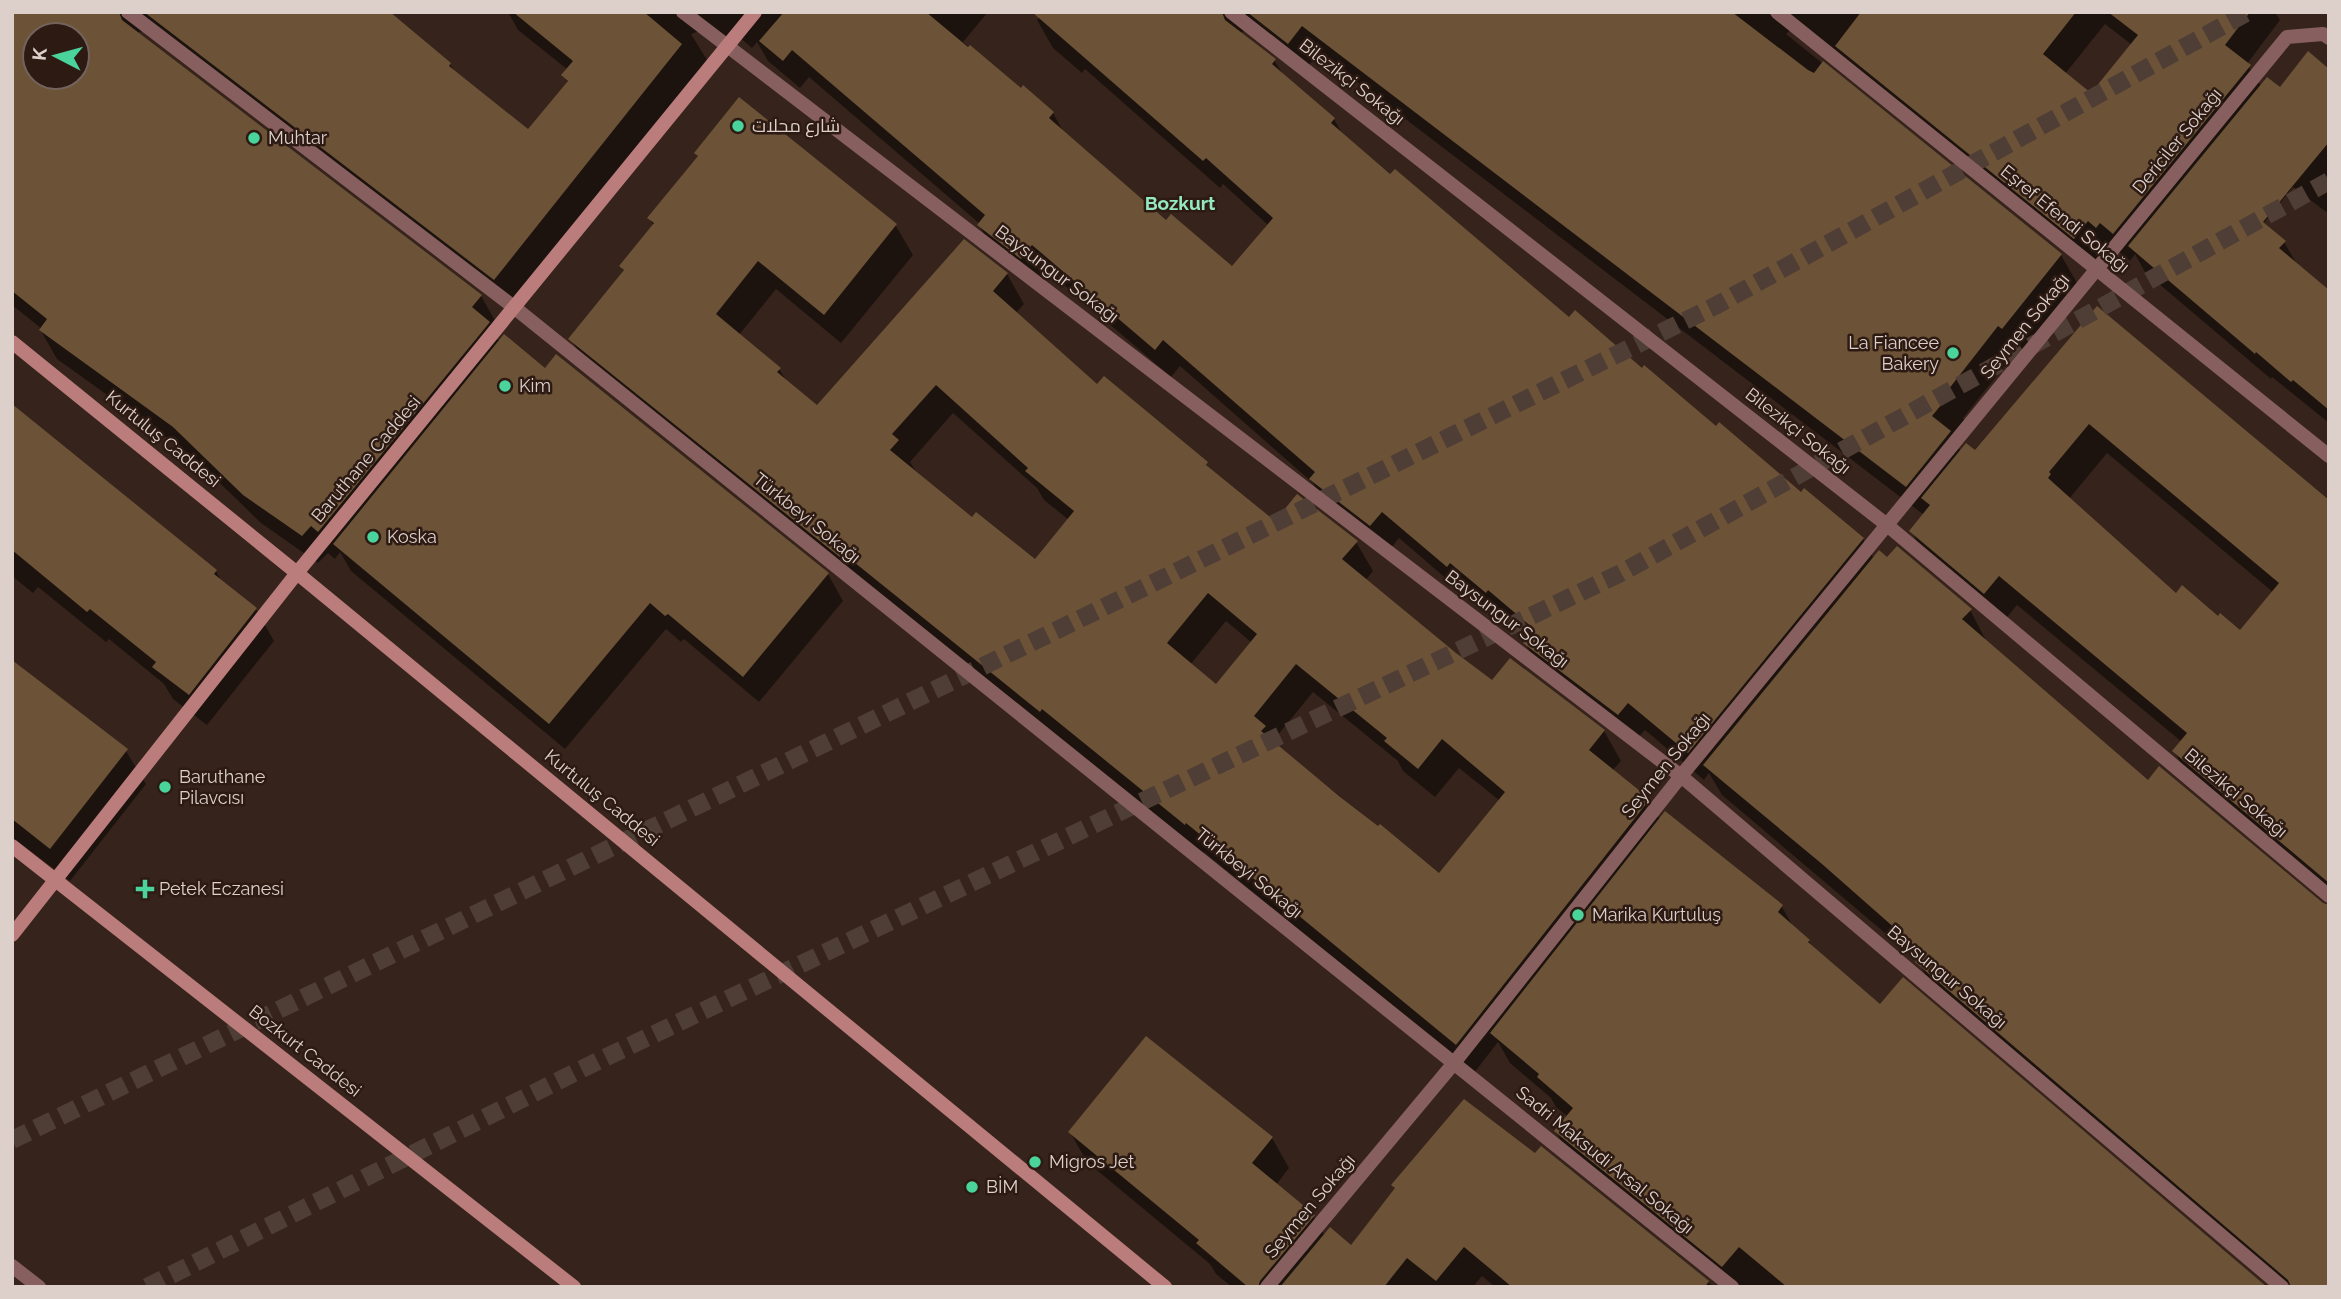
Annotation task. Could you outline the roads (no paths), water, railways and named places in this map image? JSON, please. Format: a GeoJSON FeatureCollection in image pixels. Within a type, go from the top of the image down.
{"type":"FeatureCollection","features":[{"type":"Feature","properties":{"kind":"street","name":"Türkbeyi Sokağı"},"geometry":{"type":"LineString","coordinates":[[128,12],[515,309],[1454,1063]]}},
{"type":"Feature","properties":{"kind":"street","name":"Baysungur Sokağı"},"geometry":{"type":"LineString","coordinates":[[683,12],[1681,776],[2282,1287]]}},
{"type":"Feature","properties":{"kind":"street","name":"Baruthane Caddesi"},"geometry":{"type":"LineString","coordinates":[[12,934],[297,573],[755,12]]}},
{"type":"Feature","properties":{"kind":"street","name":"Bilezikçi Sokağı"},"geometry":{"type":"LineString","coordinates":[[1231,12],[1887,525],[2329,896]]}},
{"type":"Feature","properties":{"kind":"street","name":"Eşref Efendi Sokağı"},"geometry":{"type":"LineString","coordinates":[[1777,12],[2329,456]]}},
{"type":"Feature","properties":{"kind":"street","name":"Dericiler Sokağı"},"geometry":{"type":"LineString","coordinates":[[2096,269],[2287,37],[2326,36]]}},
{"type":"Feature","properties":{"kind":"street","name":"Seymen Sokağı"},"geometry":{"type":"LineString","coordinates":[[1267,1287],[1454,1063],[1681,776],[2096,269]]}},
{"type":"Feature","properties":{"kind":"street","name":"Kurtuluş Caddesi"},"geometry":{"type":"LineString","coordinates":[[12,342],[1166,1287]]}},
{"type":"Feature","properties":{"kind":"street","name":"Bozkurt Caddesi"},"geometry":{"type":"LineString","coordinates":[[12,846],[574,1287]]}},
{"type":"Feature","properties":{"kind":"street","name":"Sadri Maksudi Arsal Sokağı"},"geometry":{"type":"LineString","coordinates":[[1454,1063],[1732,1287]]}},
{"type":"Feature","properties":{"kind":"street"},"geometry":{"type":"LineString","coordinates":[[12,1266],[39,1287]]}},
{"type":"Feature","properties":{"kind":"tunnel"},"geometry":{"type":"LineString","coordinates":[[12,1140],[1715,306],[2248,12]]}},
{"type":"Feature","properties":{"kind":"tunnel"},"geometry":{"type":"LineString","coordinates":[[147,1287],[600,1060],[1621,573],[2329,181]]}},
{"type":"Feature","properties":{"kind":"place","name":"شارع محلات"},"geometry":{"type":"Point","coordinates":[738,126]}},
{"type":"Feature","properties":{"kind":"place","name":"Muhtar"},"geometry":{"type":"Point","coordinates":[254,138]}},
{"type":"Feature","properties":{"kind":"place","name":"La Fiancee Bakery"},"geometry":{"type":"Point","coordinates":[1953,353]}},
{"type":"Feature","properties":{"kind":"place","name":"Kim"},"geometry":{"type":"Point","coordinates":[505,386]}},
{"type":"Feature","properties":{"kind":"place","name":"Koska"},"geometry":{"type":"Point","coordinates":[373,537]}},
{"type":"Feature","properties":{"kind":"place","name":"Baruthane Pilavcısı"},"geometry":{"type":"Point","coordinates":[165,787]}},
{"type":"Feature","properties":{"kind":"place","name":"Petek Eczanesi"},"geometry":{"type":"Point","coordinates":[145,889]}},
{"type":"Feature","properties":{"kind":"place","name":"Marika Kurtuluş"},"geometry":{"type":"Point","coordinates":[1578,915]}},
{"type":"Feature","properties":{"kind":"place","name":"Migros Jet"},"geometry":{"type":"Point","coordinates":[1035,1162]}},
{"type":"Feature","properties":{"kind":"place","name":"BİM"},"geometry":{"type":"Point","coordinates":[972,1187]}},
{"type":"Feature","properties":{"kind":"district","name":"Bozkurt"},"geometry":{"type":"Point","coordinates":[1180,203]}}]}
